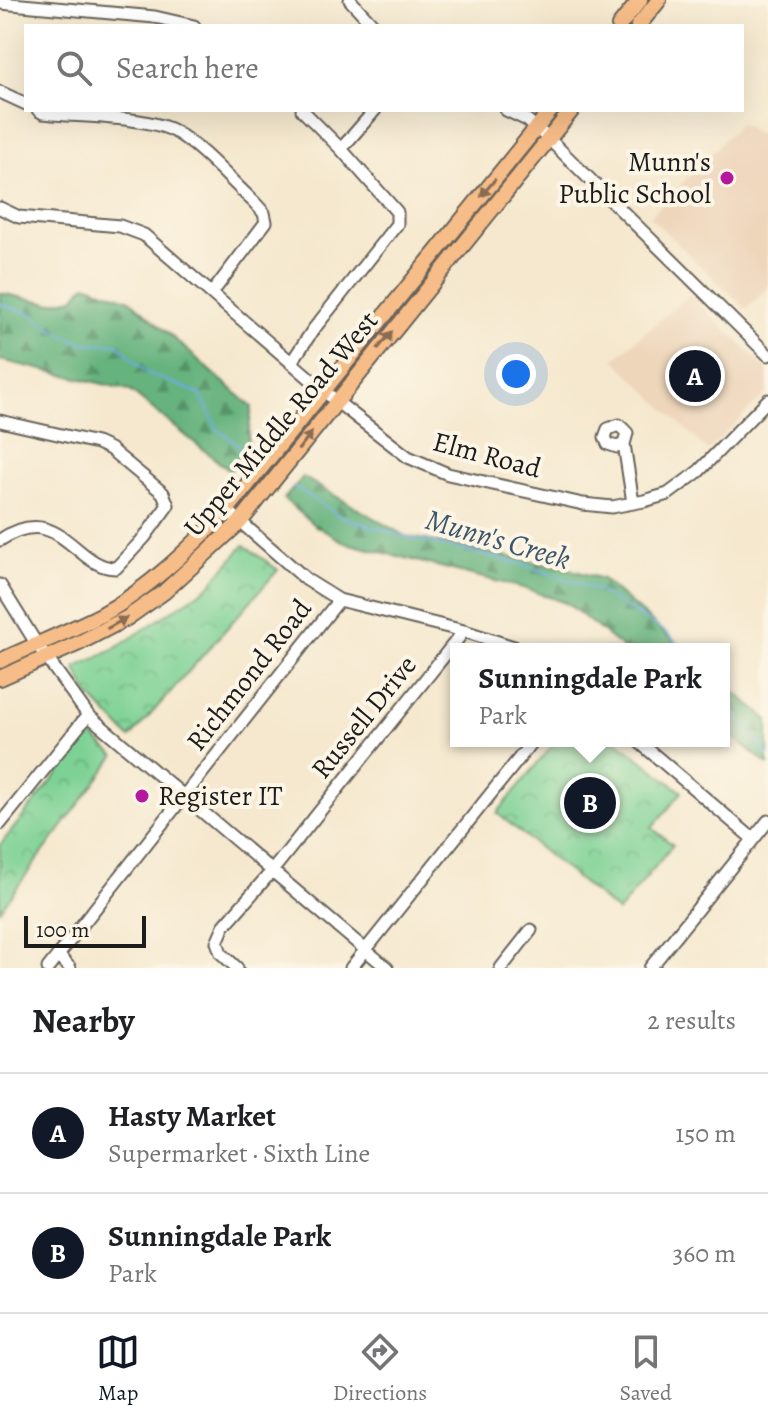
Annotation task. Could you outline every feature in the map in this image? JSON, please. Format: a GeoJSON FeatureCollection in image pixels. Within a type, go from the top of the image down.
{"type":"FeatureCollection","features":[{"type":"Feature","properties":{"kind":"main road"},"geometry":{"type":"LineString","coordinates":[[621,24],[640,0]]}},
{"type":"Feature","properties":{"kind":"main road"},"geometry":{"type":"LineString","coordinates":[[640,24],[659,0]]}},
{"type":"Feature","properties":{"kind":"main road","name":"Upper Middle Road West"},"geometry":{"type":"LineString","coordinates":[[0,661],[103,613],[187,552],[227,510],[549,112]]}},
{"type":"Feature","properties":{"kind":"main road","name":"Upper Middle Road West"},"geometry":{"type":"LineString","coordinates":[[0,678],[127,618],[164,592],[240,522],[570,112]]}},
{"type":"Feature","properties":{"kind":"street"},"geometry":{"type":"LineString","coordinates":[[350,0],[372,24]]}},
{"type":"Feature","properties":{"kind":"street"},"geometry":{"type":"LineString","coordinates":[[0,3],[155,17],[185,24]]}},
{"type":"Feature","properties":{"kind":"street"},"geometry":{"type":"LineString","coordinates":[[0,92],[24,103]]}},
{"type":"Feature","properties":{"kind":"street"},"geometry":{"type":"LineString","coordinates":[[41,112],[149,123],[171,129],[185,138],[254,202],[264,213],[266,222],[212,293]]}},
{"type":"Feature","properties":{"kind":"street"},"geometry":{"type":"LineString","coordinates":[[291,363],[313,330],[397,224],[397,212],[304,112]]}},
{"type":"Feature","properties":{"kind":"street"},"geometry":{"type":"LineString","coordinates":[[341,149],[373,112]]}},
{"type":"Feature","properties":{"kind":"street"},"geometry":{"type":"LineString","coordinates":[[509,112],[549,139],[768,355]]}},
{"type":"Feature","properties":{"kind":"street","name":"Elm Road"},"geometry":{"type":"LineString","coordinates":[[0,208],[19,217],[120,226],[144,235],[336,401],[408,457],[448,474],[583,504],[612,507],[633,503],[668,494],[699,471],[768,400]]}},
{"type":"Feature","properties":{"kind":"street"},"geometry":{"type":"LineString","coordinates":[[0,421],[97,443],[110,449],[163,493],[168,505],[116,568],[104,569],[64,537],[49,531],[22,528],[0,540]]}},
{"type":"Feature","properties":{"kind":"street"},"geometry":{"type":"LineString","coordinates":[[624,444],[633,503]]}},
{"type":"Feature","properties":{"kind":"street"},"geometry":{"type":"LineString","coordinates":[[227,510],[307,580],[339,600],[501,643]]}},
{"type":"Feature","properties":{"kind":"street"},"geometry":{"type":"LineString","coordinates":[[0,585],[36,643],[88,715],[387,968]]}},
{"type":"Feature","properties":{"kind":"street","name":"Richmond Road"},"geometry":{"type":"LineString","coordinates":[[48,968],[339,600]]}},
{"type":"Feature","properties":{"kind":"street","name":"Russell Drive"},"geometry":{"type":"LineString","coordinates":[[454,643],[464,631]]}},
{"type":"Feature","properties":{"kind":"street","name":"Russell Drive"},"geometry":{"type":"LineString","coordinates":[[237,968],[221,953],[217,942],[224,926],[272,871],[450,648]]}},
{"type":"Feature","properties":{"kind":"street"},"geometry":{"type":"LineString","coordinates":[[0,824],[88,715]]}},
{"type":"Feature","properties":{"kind":"street"},"geometry":{"type":"LineString","coordinates":[[351,968],[528,747]]}},
{"type":"Feature","properties":{"kind":"street"},"geometry":{"type":"LineString","coordinates":[[645,747],[753,839]]}},
{"type":"Feature","properties":{"kind":"street"},"geometry":{"type":"LineString","coordinates":[[650,968],[768,821]]}},
{"type":"Feature","properties":{"kind":"street"},"geometry":{"type":"LineString","coordinates":[[501,968],[531,930]]}},
{"type":"Feature","properties":{"kind":"street"},"geometry":{"type":"LineString","coordinates":[[58,955],[70,968]]}},
{"type":"Feature","properties":{"kind":"shaded area","name":"Munn's Public School"},"geometry":{"type":"Polygon","coordinates":[[[740,123],[768,140],[768,288],[746,309],[650,217],[740,123]]]}},
{"type":"Feature","properties":{"kind":"shaded area"},"geometry":{"type":"Polygon","coordinates":[[[689,295],[768,370],[768,391],[708,451],[614,359],[689,295]]]}},
{"type":"Feature","properties":{"kind":"green space"},"geometry":{"type":"Polygon","coordinates":[[[86,284],[130,300],[252,407],[247,446],[230,471],[129,390],[0,360],[0,293],[50,303],[74,298],[86,284]]]}},
{"type":"Feature","properties":{"kind":"green space"},"geometry":{"type":"Polygon","coordinates":[[[303,477],[405,536],[569,569],[602,579],[676,643],[617,643],[568,604],[527,589],[346,543],[314,525],[284,499],[303,477]]]}},
{"type":"Feature","properties":{"kind":"green space"},"geometry":{"type":"Polygon","coordinates":[[[244,545],[278,570],[130,738],[88,694],[75,668],[113,650],[209,586],[244,545]]]}},
{"type":"Feature","properties":{"kind":"green space"},"geometry":{"type":"Polygon","coordinates":[[[730,688],[768,720],[768,765],[730,735],[730,688]]]}},
{"type":"Feature","properties":{"kind":"green space"},"geometry":{"type":"Polygon","coordinates":[[[90,734],[115,756],[0,910],[0,845],[90,734]]]}},
{"type":"Feature","properties":{"kind":"green space"},"geometry":{"type":"Polygon","coordinates":[[[551,747],[625,747],[682,792],[652,828],[673,845],[618,912],[497,813],[551,747]]]}},
{"type":"Feature","properties":{"kind":"waterway","name":"Munn's Creek"},"geometry":{"type":"LineString","coordinates":[[0,304],[32,314],[53,330],[81,343],[117,344],[147,373],[200,394],[218,430],[239,445],[247,463]]}},
{"type":"Feature","properties":{"kind":"waterway","name":"Munn's Creek"},"geometry":{"type":"LineString","coordinates":[[293,486],[342,517],[402,536],[522,564],[597,590],[667,633],[678,643]]}},
{"type":"Feature","properties":{"kind":"waterway","name":"Munn's Creek"},"geometry":{"type":"LineString","coordinates":[[730,708],[768,755]]}},
{"type":"Feature","properties":{"kind":"place","name":"Munn's Public School"},"geometry":{"type":"Point","coordinates":[727,178]}},
{"type":"Feature","properties":{"kind":"place","name":"Hasty Market"},"geometry":{"type":"Point","coordinates":[695,376]}},
{"type":"Feature","properties":{"kind":"place","name":"Register IT"},"geometry":{"type":"Point","coordinates":[142,796]}},
{"type":"Feature","properties":{"kind":"place","name":"Sunningdale Park"},"geometry":{"type":"Point","coordinates":[590,803]}}]}
